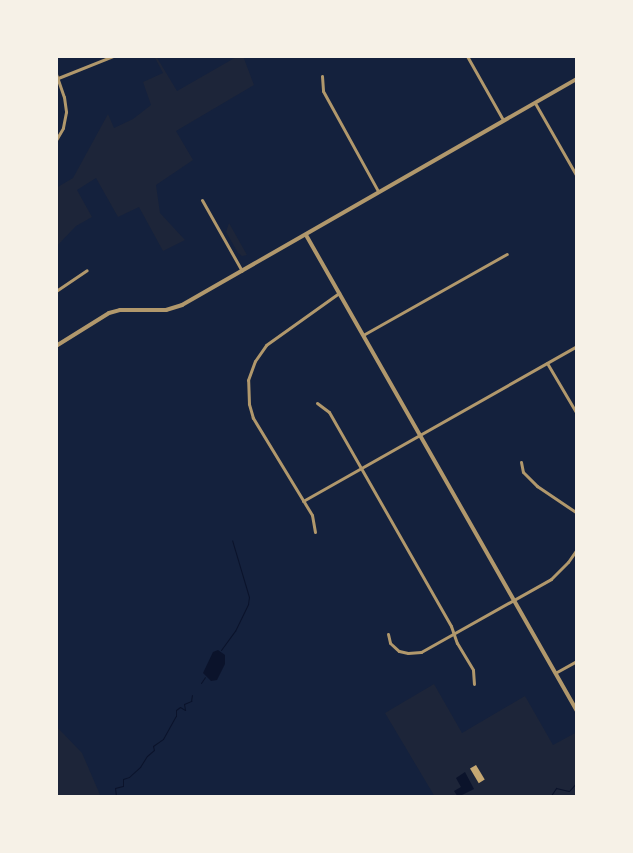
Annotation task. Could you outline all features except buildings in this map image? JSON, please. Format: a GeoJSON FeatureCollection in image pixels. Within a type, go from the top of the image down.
{"type":"FeatureCollection","features":[{"type":"Feature","properties":{"kind":"street"},"geometry":{"type":"LineString","coordinates":[[56,140],[63,128],[66,112],[57,76],[113,56]]}},
{"type":"Feature","properties":{"kind":"street"},"geometry":{"type":"LineString","coordinates":[[467,56],[503,120]]}},
{"type":"Feature","properties":{"kind":"street"},"geometry":{"type":"LineString","coordinates":[[322,76],[323,91],[378,191]]}},
{"type":"Feature","properties":{"kind":"street"},"geometry":{"type":"LineString","coordinates":[[56,346],[109,313],[120,310],[160,311],[179,307],[378,191],[577,79]]}},
{"type":"Feature","properties":{"kind":"street"},"geometry":{"type":"LineString","coordinates":[[535,103],[576,176]]}},
{"type":"Feature","properties":{"kind":"street"},"geometry":{"type":"LineString","coordinates":[[202,200],[242,272]]}},
{"type":"Feature","properties":{"kind":"street"},"geometry":{"type":"LineString","coordinates":[[306,234],[338,294],[420,434],[577,711]]}},
{"type":"Feature","properties":{"kind":"street"},"geometry":{"type":"LineString","coordinates":[[363,335],[507,254]]}},
{"type":"Feature","properties":{"kind":"street"},"geometry":{"type":"LineString","coordinates":[[56,291],[87,270]]}},
{"type":"Feature","properties":{"kind":"street"},"geometry":{"type":"LineString","coordinates":[[315,532],[312,515],[253,418],[249,404],[248,380],[255,361],[266,345],[338,294]]}},
{"type":"Feature","properties":{"kind":"street"},"geometry":{"type":"LineString","coordinates":[[303,500],[577,346]]}},
{"type":"Feature","properties":{"kind":"street"},"geometry":{"type":"LineString","coordinates":[[547,363],[577,414]]}},
{"type":"Feature","properties":{"kind":"street"},"geometry":{"type":"LineString","coordinates":[[317,403],[329,412],[455,634],[473,670],[474,684]]}},
{"type":"Feature","properties":{"kind":"street"},"geometry":{"type":"LineString","coordinates":[[521,462],[523,472],[536,486],[577,513]]}},
{"type":"Feature","properties":{"kind":"street"},"geometry":{"type":"LineString","coordinates":[[388,634],[390,643],[396,650],[414,654],[428,649],[556,575],[577,550]]}},
{"type":"Feature","properties":{"kind":"street"},"geometry":{"type":"LineString","coordinates":[[555,673],[577,661]]}},
{"type":"Feature","properties":{"kind":"shaded area"},"geometry":{"type":"Polygon","coordinates":[[[154,56],[156,56],[177,91],[238,56],[243,56],[254,85],[176,131],[193,160],[156,185],[160,213],[185,240],[163,251],[139,207],[118,217],[96,178],[77,190],[92,217],[76,226],[56,247],[56,188],[73,178],[108,114],[114,128],[133,119],[151,105],[143,82],[163,73],[154,56]]]}},
{"type":"Feature","properties":{"kind":"shaded area"},"geometry":{"type":"Polygon","coordinates":[[[229,223],[247,255],[242,256],[238,253],[226,232],[229,223]]]}},
{"type":"Feature","properties":{"kind":"shaded area"},"geometry":{"type":"Polygon","coordinates":[[[218,650],[225,655],[225,664],[217,680],[211,681],[203,673],[213,652],[218,650]]]}},
{"type":"Feature","properties":{"kind":"shaded area"},"geometry":{"type":"Polygon","coordinates":[[[434,684],[462,733],[525,696],[553,745],[577,732],[577,797],[435,797],[385,713],[434,684]]]}},
{"type":"Feature","properties":{"kind":"shaded area"},"geometry":{"type":"Polygon","coordinates":[[[56,726],[82,753],[101,797],[56,797],[56,726]]]}},
{"type":"Feature","properties":{"kind":"shaded area"},"geometry":{"type":"Polygon","coordinates":[[[465,772],[474,789],[458,797],[454,791],[461,787],[456,778],[465,772]]]}},
{"type":"Feature","properties":{"kind":"waterway"},"geometry":{"type":"LineString","coordinates":[[221,650],[235,631],[248,604],[249,597],[232,540]]}},
{"type":"Feature","properties":{"kind":"waterway"},"geometry":{"type":"LineString","coordinates":[[201,683],[205,677]]}},
{"type":"Feature","properties":{"kind":"waterway"},"geometry":{"type":"LineString","coordinates":[[114,797],[116,796],[115,788],[123,786],[123,779],[129,777],[140,767],[147,756],[154,750],[153,746],[163,739],[176,716],[176,710],[180,707],[185,710],[184,704],[191,701],[192,695]]}},
{"type":"Feature","properties":{"kind":"waterway"},"geometry":{"type":"LineString","coordinates":[[550,797],[556,788],[569,791],[577,782]]}}]}
